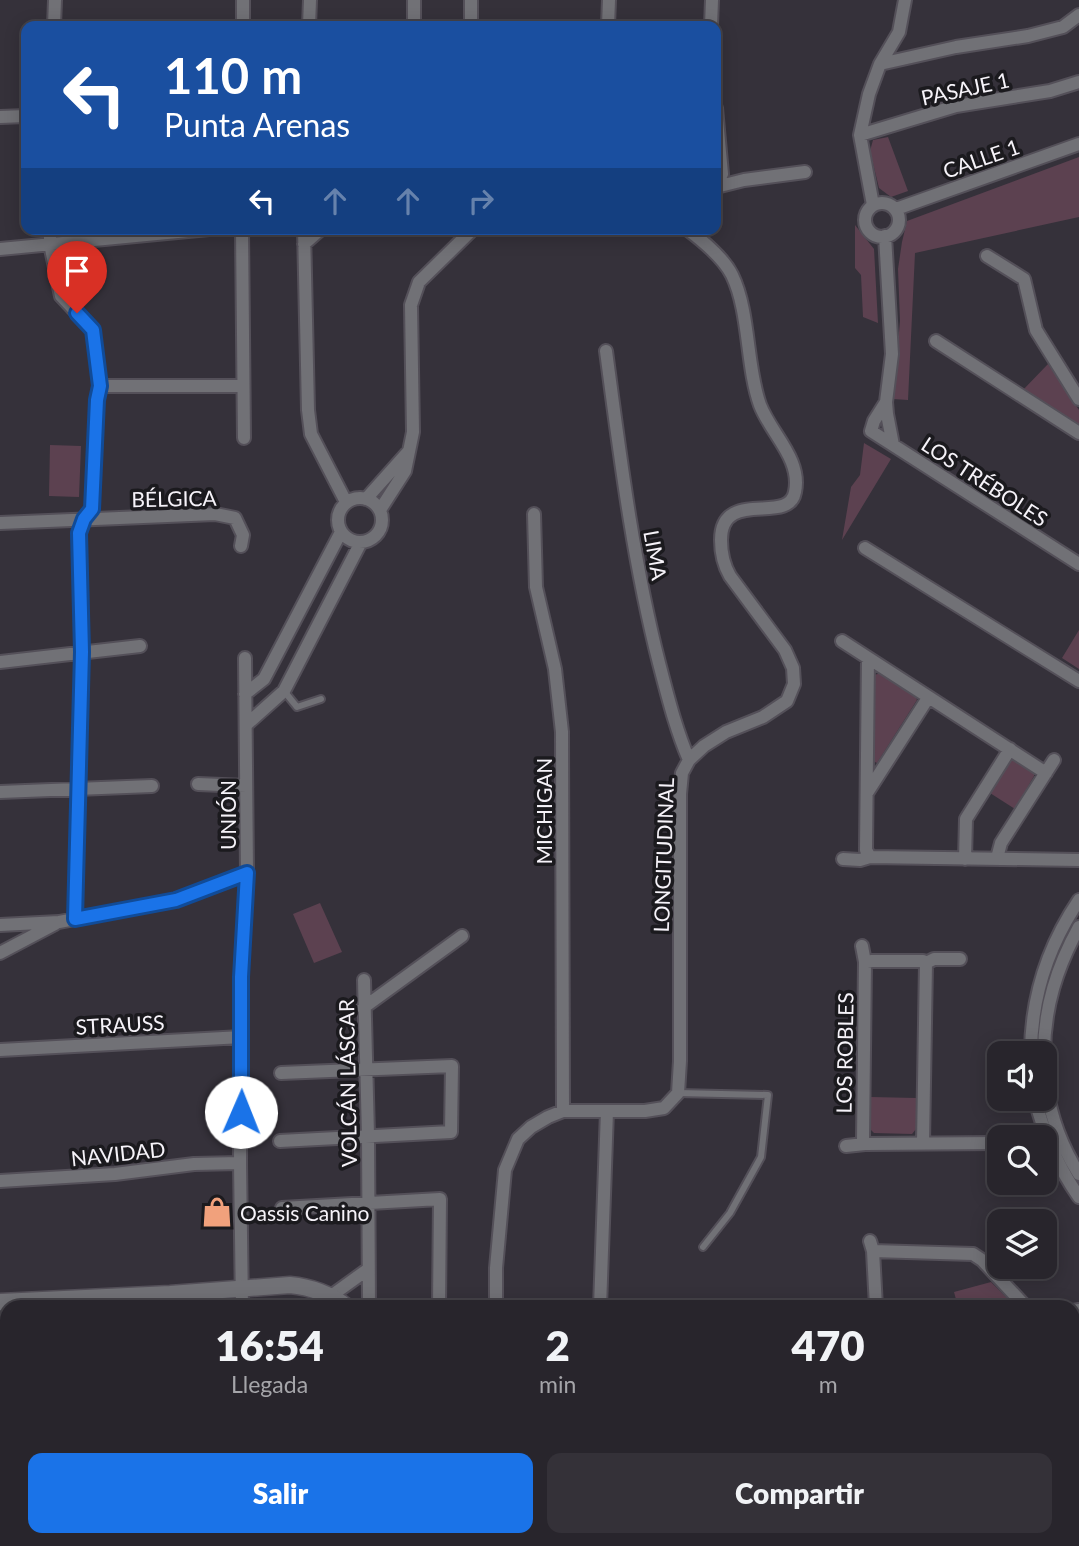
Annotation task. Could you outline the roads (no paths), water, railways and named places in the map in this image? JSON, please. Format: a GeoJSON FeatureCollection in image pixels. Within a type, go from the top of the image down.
{"type":"FeatureCollection","features":[{"type":"Feature","properties":{"kind":"street"},"geometry":{"type":"LineString","coordinates":[[54,0],[54,21]]}},
{"type":"Feature","properties":{"kind":"street"},"geometry":{"type":"LineString","coordinates":[[243,0],[243,21]]}},
{"type":"Feature","properties":{"kind":"street"},"geometry":{"type":"LineString","coordinates":[[309,21],[310,0]]}},
{"type":"Feature","properties":{"kind":"street"},"geometry":{"type":"LineString","coordinates":[[414,0],[414,21]]}},
{"type":"Feature","properties":{"kind":"street"},"geometry":{"type":"LineString","coordinates":[[471,0],[471,21]]}},
{"type":"Feature","properties":{"kind":"street"},"geometry":{"type":"LineString","coordinates":[[608,21],[609,0]]}},
{"type":"Feature","properties":{"kind":"street"},"geometry":{"type":"LineString","coordinates":[[711,21],[712,0]]}},
{"type":"Feature","properties":{"kind":"street"},"geometry":{"type":"LineString","coordinates":[[873,205],[860,135],[869,94],[880,65],[899,32],[905,0]]}},
{"type":"Feature","properties":{"kind":"street"},"geometry":{"type":"LineString","coordinates":[[880,65],[956,47],[1052,30],[1063,27],[1079,15]]}},
{"type":"Feature","properties":{"kind":"street","name":"PASAJE 1"},"geometry":{"type":"LineString","coordinates":[[860,135],[956,106],[1050,92],[1079,82]]}},
{"type":"Feature","properties":{"kind":"street"},"geometry":{"type":"LineString","coordinates":[[0,117],[21,116]]}},
{"type":"Feature","properties":{"kind":"street","name":"CALLE 1"},"geometry":{"type":"LineString","coordinates":[[896,209],[1079,144]]}},
{"type":"Feature","properties":{"kind":"street"},"geometry":{"type":"LineString","coordinates":[[721,185],[805,172]]}},
{"type":"Feature","properties":{"kind":"street"},"geometry":{"type":"LineString","coordinates":[[886,203],[896,209],[898,226],[893,233],[885,236],[872,233],[868,229],[865,216],[873,205],[886,203]]}},
{"type":"Feature","properties":{"kind":"street"},"geometry":{"type":"LineString","coordinates":[[50,235],[61,296],[93,330],[100,386],[92,509],[84,519],[79,533],[82,652],[75,919]]}},
{"type":"Feature","properties":{"kind":"street"},"geometry":{"type":"LineString","coordinates":[[0,249],[145,235]]}},
{"type":"Feature","properties":{"kind":"street"},"geometry":{"type":"LineString","coordinates":[[242,235],[244,438]]}},
{"type":"Feature","properties":{"kind":"street"},"geometry":{"type":"LineString","coordinates":[[304,235],[308,410],[311,434],[346,502]]}},
{"type":"Feature","properties":{"kind":"street"},"geometry":{"type":"LineString","coordinates":[[304,244],[314,235]]}},
{"type":"Feature","properties":{"kind":"street"},"geometry":{"type":"LineString","coordinates":[[380,510],[405,471],[413,432],[411,305],[419,282],[466,235]]}},
{"type":"Feature","properties":{"kind":"street","name":"LONGITUDINAL"},"geometry":{"type":"LineString","coordinates":[[678,1093],[682,773],[689,760],[704,746],[726,732],[763,717],[787,701],[794,684],[793,668],[785,650],[723,563],[721,532],[726,519],[737,512],[755,508],[778,508],[789,504],[795,496],[796,474],[793,462],[761,406],[756,391],[733,276],[712,250],[695,235]]}},
{"type":"Feature","properties":{"kind":"street"},"geometry":{"type":"LineString","coordinates":[[885,236],[892,354],[886,402],[893,445]]}},
{"type":"Feature","properties":{"kind":"street"},"geometry":{"type":"LineString","coordinates":[[987,256],[1024,279],[1036,330],[1079,399]]}},
{"type":"Feature","properties":{"kind":"street"},"geometry":{"type":"LineString","coordinates":[[936,341],[1079,433]]}},
{"type":"Feature","properties":{"kind":"street","name":"LIMA"},"geometry":{"type":"LineString","coordinates":[[606,351],[623,479],[648,617],[677,730],[689,760]]}},
{"type":"Feature","properties":{"kind":"street"},"geometry":{"type":"LineString","coordinates":[[100,386],[243,386]]}},
{"type":"Feature","properties":{"kind":"street","name":"LOS TRÉBOLES"},"geometry":{"type":"LineString","coordinates":[[886,402],[871,431],[1079,564]]}},
{"type":"Feature","properties":{"kind":"street"},"geometry":{"type":"LineString","coordinates":[[366,499],[408,452]]}},
{"type":"Feature","properties":{"kind":"street"},"geometry":{"type":"LineString","coordinates":[[356,498],[366,499],[380,510],[382,523],[377,534],[367,542],[354,543],[343,536],[337,525],[338,512],[346,502],[356,498]]}},
{"type":"Feature","properties":{"kind":"street","name":"BÉLGICA"},"geometry":{"type":"LineString","coordinates":[[0,523],[215,514],[235,519],[243,535],[241,546]]}},
{"type":"Feature","properties":{"kind":"street","name":"MICHIGAN"},"geometry":{"type":"LineString","coordinates":[[534,514],[536,587],[555,669],[562,732],[563,1111]]}},
{"type":"Feature","properties":{"kind":"street"},"geometry":{"type":"LineString","coordinates":[[245,694],[264,679],[341,532]]}},
{"type":"Feature","properties":{"kind":"street"},"geometry":{"type":"LineString","coordinates":[[246,725],[284,691],[361,542]]}},
{"type":"Feature","properties":{"kind":"street"},"geometry":{"type":"LineString","coordinates":[[865,548],[1079,681]]}},
{"type":"Feature","properties":{"kind":"street"},"geometry":{"type":"LineString","coordinates":[[292,626],[313,636]]}},
{"type":"Feature","properties":{"kind":"street"},"geometry":{"type":"LineString","coordinates":[[842,641],[1046,773]]}},
{"type":"Feature","properties":{"kind":"street"},"geometry":{"type":"LineString","coordinates":[[0,662],[140,646]]}},
{"type":"Feature","properties":{"kind":"street","name":"UNIÓN"},"geometry":{"type":"LineString","coordinates":[[242,1300],[241,977],[247,873],[245,658]]}},
{"type":"Feature","properties":{"kind":"street"},"geometry":{"type":"LineString","coordinates":[[868,658],[866,850],[870,857]]}},
{"type":"Feature","properties":{"kind":"street"},"geometry":{"type":"LineString","coordinates":[[264,679],[284,691]]}},
{"type":"Feature","properties":{"kind":"street"},"geometry":{"type":"LineString","coordinates":[[867,793],[928,698]]}},
{"type":"Feature","properties":{"kind":"street"},"geometry":{"type":"LineString","coordinates":[[965,859],[966,819],[1010,749]]}},
{"type":"Feature","properties":{"kind":"street"},"geometry":{"type":"LineString","coordinates":[[997,858],[1001,843],[1054,760]]}},
{"type":"Feature","properties":{"kind":"street"},"geometry":{"type":"LineString","coordinates":[[198,784],[246,786]]}},
{"type":"Feature","properties":{"kind":"street"},"geometry":{"type":"LineString","coordinates":[[0,792],[152,786]]}},
{"type":"Feature","properties":{"kind":"street"},"geometry":{"type":"LineString","coordinates":[[843,859],[860,860],[870,857],[1079,860]]}},
{"type":"Feature","properties":{"kind":"street"},"geometry":{"type":"LineString","coordinates":[[0,925],[58,922],[176,900],[247,873]]}},
{"type":"Feature","properties":{"kind":"street"},"geometry":{"type":"LineString","coordinates":[[1031,1041],[1032,1016],[1041,976],[1057,938],[1079,900]]}},
{"type":"Feature","properties":{"kind":"street"},"geometry":{"type":"LineString","coordinates":[[0,953],[58,922]]}},
{"type":"Feature","properties":{"kind":"street"},"geometry":{"type":"LineString","coordinates":[[1045,1041],[1046,1017],[1056,975],[1079,927]]}},
{"type":"Feature","properties":{"kind":"street"},"geometry":{"type":"LineString","coordinates":[[363,1008],[462,936]]}},
{"type":"Feature","properties":{"kind":"street","name":"LOS ROBLES"},"geometry":{"type":"LineString","coordinates":[[862,946],[865,962],[865,1144]]}},
{"type":"Feature","properties":{"kind":"street","name":"LOS ROBLES"},"geometry":{"type":"LineString","coordinates":[[865,962],[926,963],[934,959],[960,959]]}},
{"type":"Feature","properties":{"kind":"street"},"geometry":{"type":"LineString","coordinates":[[923,1143],[926,963]]}},
{"type":"Feature","properties":{"kind":"street","name":"VOLCÁN LÁSCAR"},"geometry":{"type":"LineString","coordinates":[[364,979],[369,1300]]}},
{"type":"Feature","properties":{"kind":"street","name":"STRAUSS"},"geometry":{"type":"LineString","coordinates":[[0,1050],[242,1037]]}},
{"type":"Feature","properties":{"kind":"street"},"geometry":{"type":"LineString","coordinates":[[280,1141],[451,1132],[452,1066],[281,1073]]}},
{"type":"Feature","properties":{"kind":"street"},"geometry":{"type":"LineString","coordinates":[[496,1300],[496,1268],[505,1170],[518,1139],[531,1127],[563,1111],[645,1111],[664,1108],[678,1093]]}},
{"type":"Feature","properties":{"kind":"street"},"geometry":{"type":"LineString","coordinates":[[600,1300],[607,1111]]}},
{"type":"Feature","properties":{"kind":"street"},"geometry":{"type":"LineString","coordinates":[[1052,1111],[1063,1145],[1079,1174]]}},
{"type":"Feature","properties":{"kind":"street","name":"LOS ROBLES"},"geometry":{"type":"LineString","coordinates":[[846,1146],[987,1143]]}},
{"type":"Feature","properties":{"kind":"street"},"geometry":{"type":"LineString","coordinates":[[1057,1144],[1063,1145]]}},
{"type":"Feature","properties":{"kind":"street"},"geometry":{"type":"LineString","coordinates":[[1057,1162],[1079,1197]]}},
{"type":"Feature","properties":{"kind":"street","name":"NAVIDAD"},"geometry":{"type":"LineString","coordinates":[[0,1181],[115,1174],[194,1164],[240,1163]]}},
{"type":"Feature","properties":{"kind":"street"},"geometry":{"type":"LineString","coordinates":[[282,1208],[440,1199],[439,1300]]}},
{"type":"Feature","properties":{"kind":"street"},"geometry":{"type":"LineString","coordinates":[[875,1300],[871,1246],[973,1254],[1019,1300]]}},
{"type":"Feature","properties":{"kind":"street"},"geometry":{"type":"LineString","coordinates":[[331,1296],[367,1270]]}},
{"type":"Feature","properties":{"kind":"street"},"geometry":{"type":"LineString","coordinates":[[42,1300],[290,1285],[312,1289],[337,1300]]}},
{"type":"Feature","properties":{"kind":"lane"},"geometry":{"type":"LineString","coordinates":[[284,691],[297,707],[321,699]]}},
{"type":"Feature","properties":{"kind":"lane"},"geometry":{"type":"LineString","coordinates":[[678,1093],[768,1095],[761,1157],[730,1213],[704,1247]]}},
{"type":"Feature","properties":{"kind":"place","name":"Oassis Canino"},"geometry":{"type":"Point","coordinates":[217,1212]}}]}
